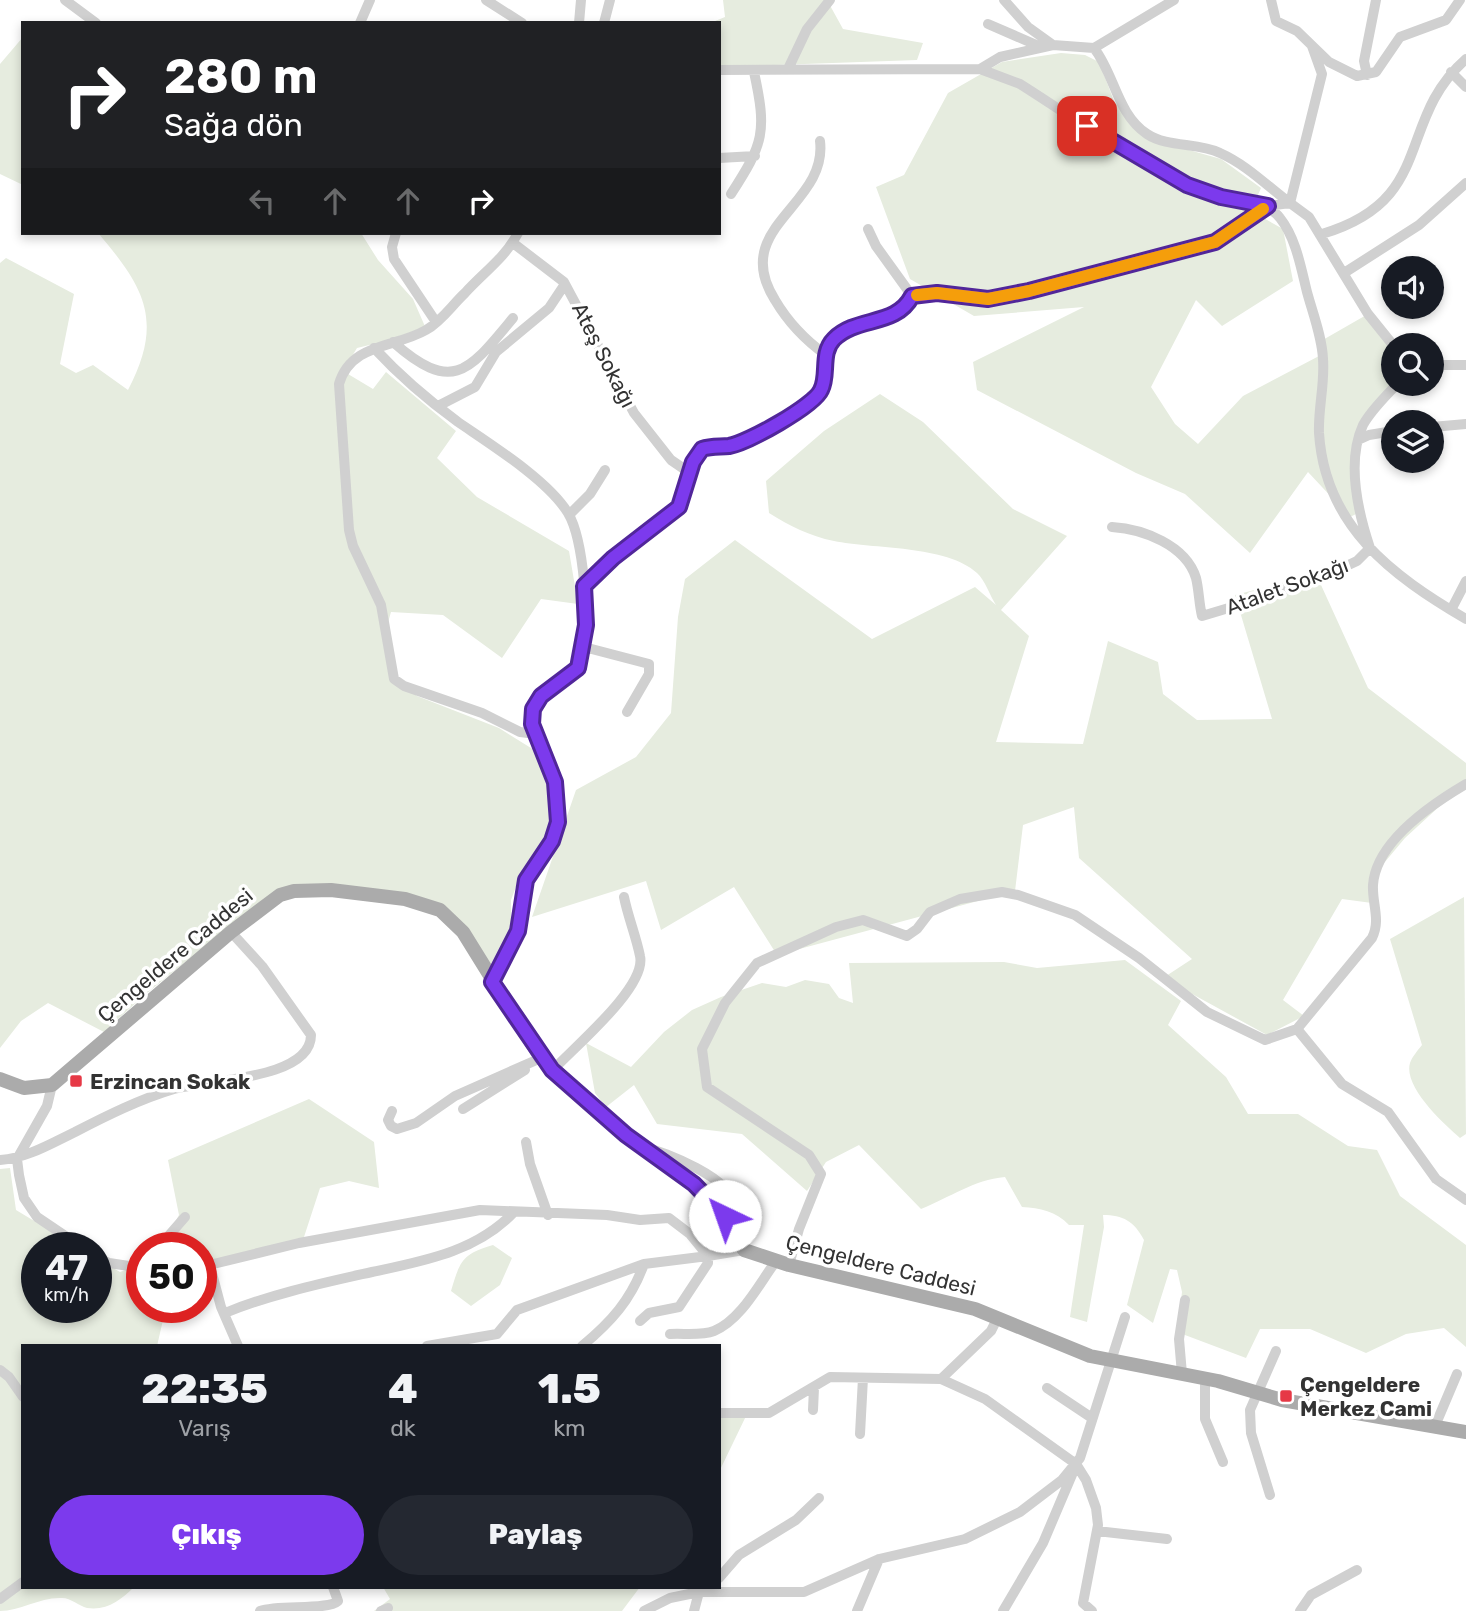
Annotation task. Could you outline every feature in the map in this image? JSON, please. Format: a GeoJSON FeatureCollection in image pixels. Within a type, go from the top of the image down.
{"type":"FeatureCollection","features":[{"type":"Feature","properties":{"kind":"main road","name":"Çengeldere Caddesi"},"geometry":{"type":"LineString","coordinates":[[52,1085],[231,932],[280,895],[294,891],[331,890],[405,899],[440,910],[452,919],[463,932],[541,1058],[642,1147],[694,1184],[725,1216],[736,1241],[744,1250],[783,1263],[998,1317],[1082,1353],[1112,1362],[1205,1378],[1282,1400],[1466,1432]]}},
{"type":"Feature","properties":{"kind":"main road"},"geometry":{"type":"LineString","coordinates":[[0,1079],[24,1088],[52,1085]]}},
{"type":"Feature","properties":{"kind":"street"},"geometry":{"type":"LineString","coordinates":[[65,0],[93,21]]}},
{"type":"Feature","properties":{"kind":"street"},"geometry":{"type":"LineString","coordinates":[[361,21],[370,0]]}},
{"type":"Feature","properties":{"kind":"street"},"geometry":{"type":"LineString","coordinates":[[486,0],[519,21]]}},
{"type":"Feature","properties":{"kind":"street"},"geometry":{"type":"LineString","coordinates":[[579,21],[581,0]]}},
{"type":"Feature","properties":{"kind":"street"},"geometry":{"type":"LineString","coordinates":[[605,21],[610,0]]}},
{"type":"Feature","properties":{"kind":"street"},"geometry":{"type":"LineString","coordinates":[[788,69],[807,29],[830,0]]}},
{"type":"Feature","properties":{"kind":"street"},"geometry":{"type":"LineString","coordinates":[[1004,0],[1028,27],[1053,44]]}},
{"type":"Feature","properties":{"kind":"street"},"geometry":{"type":"LineString","coordinates":[[980,69],[1000,57],[1053,44],[1094,48],[1174,0]]}},
{"type":"Feature","properties":{"kind":"street"},"geometry":{"type":"LineString","coordinates":[[1271,0],[1276,21],[1297,31],[1312,46],[1344,70],[1357,76],[1376,72],[1400,37],[1446,20],[1460,0]]}},
{"type":"Feature","properties":{"kind":"street"},"geometry":{"type":"LineString","coordinates":[[1367,75],[1364,61],[1376,0]]}},
{"type":"Feature","properties":{"kind":"street"},"geometry":{"type":"LineString","coordinates":[[988,24],[1041,47]]}},
{"type":"Feature","properties":{"kind":"street"},"geometry":{"type":"LineString","coordinates":[[1290,203],[1322,74],[1312,46]]}},
{"type":"Feature","properties":{"kind":"street"},"geometry":{"type":"LineString","coordinates":[[1094,48],[1103,60],[1117,98],[1147,134],[1168,142],[1219,152],[1252,172],[1309,217],[1322,234],[1368,314],[1383,333]]}},
{"type":"Feature","properties":{"kind":"street"},"geometry":{"type":"LineString","coordinates":[[1322,234],[1339,229],[1386,201],[1405,176],[1420,131],[1451,72],[1466,58]]}},
{"type":"Feature","properties":{"kind":"street"},"geometry":{"type":"LineString","coordinates":[[721,70],[980,69],[1020,83],[1187,185],[1221,197],[1268,206],[1290,203]]}},
{"type":"Feature","properties":{"kind":"street"},"geometry":{"type":"LineString","coordinates":[[731,194],[755,156],[763,120],[754,72]]}},
{"type":"Feature","properties":{"kind":"street"},"geometry":{"type":"LineString","coordinates":[[1451,72],[1466,87]]}},
{"type":"Feature","properties":{"kind":"street"},"geometry":{"type":"LineString","coordinates":[[820,141],[822,156],[808,188],[776,227],[766,245],[762,260],[763,281],[785,316],[810,344],[826,355]]}},
{"type":"Feature","properties":{"kind":"street"},"geometry":{"type":"LineString","coordinates":[[721,158],[755,156]]}},
{"type":"Feature","properties":{"kind":"street"},"geometry":{"type":"LineString","coordinates":[[1344,274],[1419,225],[1466,183]]}},
{"type":"Feature","properties":{"kind":"street"},"geometry":{"type":"LineString","coordinates":[[584,586],[613,558],[679,507],[690,472],[702,449],[730,446],[770,429],[818,395],[824,382],[826,355],[832,340],[842,333],[886,319],[902,310],[912,296],[937,293],[988,299],[1029,291],[1215,242],[1268,206]]}},
{"type":"Feature","properties":{"kind":"street"},"geometry":{"type":"LineString","coordinates":[[1268,206],[1282,220],[1294,246],[1322,349],[1319,437],[1329,489],[1348,525],[1370,548],[1466,619]]}},
{"type":"Feature","properties":{"kind":"street"},"geometry":{"type":"LineString","coordinates":[[868,229],[876,246],[912,296]]}},
{"type":"Feature","properties":{"kind":"street"},"geometry":{"type":"LineString","coordinates":[[396,235],[392,252],[394,259],[436,322]]}},
{"type":"Feature","properties":{"kind":"street"},"geometry":{"type":"LineString","coordinates":[[515,238],[503,257],[436,322],[426,330],[374,348],[348,364],[339,384],[349,530],[353,546],[381,605],[391,673],[404,686],[482,713],[520,732],[536,734]]}},
{"type":"Feature","properties":{"kind":"street","name":"Ateş Sokağı"},"geometry":{"type":"LineString","coordinates":[[515,238],[565,284],[634,413],[671,460],[690,472]]}},
{"type":"Feature","properties":{"kind":"street"},"geometry":{"type":"LineString","coordinates":[[438,406],[475,387],[496,352],[549,308],[565,284]]}},
{"type":"Feature","properties":{"kind":"street"},"geometry":{"type":"LineString","coordinates":[[393,342],[416,363],[445,373],[461,370],[478,360],[513,318]]}},
{"type":"Feature","properties":{"kind":"street"},"geometry":{"type":"LineString","coordinates":[[374,348],[399,375],[528,473],[569,515],[584,586],[586,625],[578,668],[553,685],[536,702],[532,717],[555,782],[558,822],[552,841],[526,880],[518,931],[492,982]]}},
{"type":"Feature","properties":{"kind":"street"},"geometry":{"type":"LineString","coordinates":[[1444,365],[1466,365]]}},
{"type":"Feature","properties":{"kind":"street","name":"Atalet Sokağı"},"geometry":{"type":"LineString","coordinates":[[1112,527],[1144,532],[1161,540],[1177,553],[1195,576],[1202,616],[1262,598],[1357,561],[1370,548],[1361,522],[1357,498],[1355,450],[1364,424],[1387,396]]}},
{"type":"Feature","properties":{"kind":"street"},"geometry":{"type":"LineString","coordinates":[[1444,426],[1466,424]]}},
{"type":"Feature","properties":{"kind":"street"},"geometry":{"type":"LineString","coordinates":[[1358,440],[1381,433]]}},
{"type":"Feature","properties":{"kind":"street"},"geometry":{"type":"LineString","coordinates":[[569,515],[590,494],[605,470]]}},
{"type":"Feature","properties":{"kind":"street"},"geometry":{"type":"LineString","coordinates":[[1451,610],[1466,581]]}},
{"type":"Feature","properties":{"kind":"street"},"geometry":{"type":"LineString","coordinates":[[584,647],[649,664],[649,674],[627,712]]}},
{"type":"Feature","properties":{"kind":"street"},"geometry":{"type":"LineString","coordinates":[[670,1334],[702,1333],[733,1318],[783,1263],[821,1174],[810,1155],[707,1087],[702,1049],[725,1003],[757,963],[836,927],[863,920],[907,936],[917,929],[930,912],[960,899],[1002,892],[1075,915],[1139,958],[1208,1012],[1265,1040],[1297,1029],[1372,938],[1377,920],[1374,879],[1396,839],[1414,819],[1466,785]]}},
{"type":"Feature","properties":{"kind":"street"},"geometry":{"type":"LineString","coordinates":[[552,1070],[610,1010],[638,976],[641,957],[624,897]]}},
{"type":"Feature","properties":{"kind":"street"},"geometry":{"type":"LineString","coordinates":[[0,1160],[17,1160],[106,1116],[174,1089],[274,1072],[303,1052],[311,1041],[311,1035],[262,966],[231,932]]}},
{"type":"Feature","properties":{"kind":"street"},"geometry":{"type":"LineString","coordinates":[[1297,1029],[1312,1052],[1342,1084],[1388,1112],[1436,1179],[1466,1200]]}},
{"type":"Feature","properties":{"kind":"street"},"geometry":{"type":"LineString","coordinates":[[463,1110],[541,1058]]}},
{"type":"Feature","properties":{"kind":"street"},"geometry":{"type":"LineString","coordinates":[[392,1111],[388,1120],[391,1126],[404,1128],[455,1096],[541,1058]]}},
{"type":"Feature","properties":{"kind":"street"},"geometry":{"type":"LineString","coordinates":[[52,1085],[47,1106],[17,1160],[24,1198],[37,1217],[59,1232]]}},
{"type":"Feature","properties":{"kind":"street"},"geometry":{"type":"LineString","coordinates":[[526,1142],[530,1164],[548,1214]]}},
{"type":"Feature","properties":{"kind":"street"},"geometry":{"type":"LineString","coordinates":[[217,1264],[299,1243],[480,1210],[607,1215],[640,1220],[670,1217],[690,1234],[709,1256],[708,1263],[679,1307],[649,1313],[640,1321]]}},
{"type":"Feature","properties":{"kind":"street"},"geometry":{"type":"LineString","coordinates":[[225,1313],[310,1288],[440,1257],[499,1228],[514,1212]]}},
{"type":"Feature","properties":{"kind":"street"},"geometry":{"type":"LineString","coordinates":[[171,1232],[184,1217]]}},
{"type":"Feature","properties":{"kind":"street"},"geometry":{"type":"LineString","coordinates":[[439,1344],[497,1334],[503,1331],[510,1315],[517,1310],[644,1264],[744,1250]]}},
{"type":"Feature","properties":{"kind":"street"},"geometry":{"type":"LineString","coordinates":[[584,1344],[602,1329],[634,1292],[644,1264]]}},
{"type":"Feature","properties":{"kind":"street"},"geometry":{"type":"LineString","coordinates":[[217,1297],[237,1344]]}},
{"type":"Feature","properties":{"kind":"street"},"geometry":{"type":"LineString","coordinates":[[1182,1374],[1179,1339],[1185,1300]]}},
{"type":"Feature","properties":{"kind":"street"},"geometry":{"type":"LineString","coordinates":[[941,1379],[991,1331],[998,1317]]}},
{"type":"Feature","properties":{"kind":"street"},"geometry":{"type":"LineString","coordinates":[[1003,1611],[1043,1543],[1076,1464],[1125,1317]]}},
{"type":"Feature","properties":{"kind":"street"},"geometry":{"type":"LineString","coordinates":[[1270,1495],[1251,1433],[1250,1410],[1255,1392],[1276,1351]]}},
{"type":"Feature","properties":{"kind":"street"},"geometry":{"type":"LineString","coordinates":[[0,1370],[9,1377],[21,1394]]}},
{"type":"Feature","properties":{"kind":"street"},"geometry":{"type":"LineString","coordinates":[[1435,1426],[1457,1374]]}},
{"type":"Feature","properties":{"kind":"street"},"geometry":{"type":"LineString","coordinates":[[721,1413],[769,1413],[830,1377],[941,1379],[997,1407],[1076,1464],[1086,1480],[1096,1508],[1097,1531],[1083,1603],[1092,1611]]}},
{"type":"Feature","properties":{"kind":"street"},"geometry":{"type":"LineString","coordinates":[[860,1434],[863,1378]]}},
{"type":"Feature","properties":{"kind":"street"},"geometry":{"type":"LineString","coordinates":[[1205,1378],[1205,1419],[1223,1462]]}},
{"type":"Feature","properties":{"kind":"street"},"geometry":{"type":"LineString","coordinates":[[813,1410],[814,1388]]}},
{"type":"Feature","properties":{"kind":"street"},"geometry":{"type":"LineString","coordinates":[[1047,1388],[1091,1418]]}},
{"type":"Feature","properties":{"kind":"street"},"geometry":{"type":"LineString","coordinates":[[643,1611],[670,1598],[715,1589],[761,1593],[804,1591],[879,1559],[946,1545],[975,1535],[1034,1503],[1076,1464]]}},
{"type":"Feature","properties":{"kind":"street"},"geometry":{"type":"LineString","coordinates":[[721,1576],[739,1555],[796,1520],[819,1498]]}},
{"type":"Feature","properties":{"kind":"street"},"geometry":{"type":"LineString","coordinates":[[1097,1531],[1167,1539]]}},
{"type":"Feature","properties":{"kind":"street"},"geometry":{"type":"LineString","coordinates":[[858,1611],[879,1559]]}},
{"type":"Feature","properties":{"kind":"street"},"geometry":{"type":"LineString","coordinates":[[1300,1611],[1311,1595],[1357,1570]]}},
{"type":"Feature","properties":{"kind":"street"},"geometry":{"type":"LineString","coordinates":[[0,1598],[21,1583]]}},
{"type":"Feature","properties":{"kind":"street"},"geometry":{"type":"LineString","coordinates":[[260,1611],[272,1607],[338,1608],[333,1589]]}},
{"type":"Feature","properties":{"kind":"street"},"geometry":{"type":"LineString","coordinates":[[694,1611],[699,1592]]}},
{"type":"Feature","properties":{"kind":"shaded area"},"geometry":{"type":"Polygon","coordinates":[[[723,0],[827,0],[843,29],[923,43],[917,60],[721,67],[721,21],[715,21],[725,17],[723,0]]]}},
{"type":"Feature","properties":{"kind":"shaded area"},"geometry":{"type":"Polygon","coordinates":[[[21,39],[21,184],[0,174],[0,64],[21,39]]]}},
{"type":"Feature","properties":{"kind":"shaded area"},"geometry":{"type":"Polygon","coordinates":[[[1061,53],[1085,55],[1099,62],[1114,101],[1146,138],[1221,159],[1261,188],[1251,211],[1283,229],[1293,281],[1222,326],[1196,300],[1151,387],[1175,424],[1198,444],[1243,396],[1319,356],[1321,341],[1368,314],[1383,333],[1381,333],[1381,396],[1383,396],[1354,436],[1356,514],[1350,517],[1308,472],[1250,553],[1185,494],[1136,473],[977,390],[973,362],[1084,307],[974,316],[910,279],[876,187],[904,175],[948,93],[1002,62],[1061,53]]]}},
{"type":"Feature","properties":{"kind":"shaded area"},"geometry":{"type":"Polygon","coordinates":[[[100,235],[362,235],[378,260],[413,299],[427,331],[357,348],[343,371],[373,389],[386,372],[456,431],[437,458],[477,497],[569,551],[578,604],[541,599],[502,658],[443,615],[391,612],[385,633],[388,667],[417,696],[499,728],[539,753],[558,810],[552,835],[523,868],[511,900],[511,926],[493,970],[444,907],[296,885],[196,954],[149,991],[104,1032],[48,1003],[21,1021],[0,1048],[0,263],[6,258],[74,294],[60,364],[76,373],[93,365],[128,390],[139,366],[147,325],[138,289],[100,235]]]}},
{"type":"Feature","properties":{"kind":"shaded area"},"geometry":{"type":"Polygon","coordinates":[[[880,394],[923,422],[1013,509],[1067,536],[1001,610],[1029,636],[996,742],[1083,744],[1108,641],[1158,662],[1163,694],[1197,720],[1272,719],[1235,595],[1316,574],[1368,688],[1466,763],[1466,782],[1405,838],[1374,875],[1372,903],[1342,899],[1283,1000],[1304,1016],[1267,1035],[1163,978],[1192,959],[1079,858],[1074,807],[1023,825],[1015,891],[777,955],[734,887],[661,930],[646,881],[532,917],[576,790],[636,757],[671,713],[678,617],[685,579],[735,540],[872,639],[975,587],[996,605],[977,573],[947,557],[825,539],[800,530],[769,513],[766,481],[824,431],[880,394]]]}},
{"type":"Feature","properties":{"kind":"shaded area"},"geometry":{"type":"Polygon","coordinates":[[[1464,897],[1466,1134],[1460,1138],[1426,1104],[1409,1073],[1410,1063],[1422,1045],[1390,939],[1464,897]]]}},
{"type":"Feature","properties":{"kind":"shaded area"},"geometry":{"type":"Polygon","coordinates":[[[1125,960],[1181,1001],[1168,1025],[1226,1077],[1248,1114],[1298,1114],[1348,1146],[1377,1150],[1400,1196],[1466,1245],[1466,1347],[1444,1328],[1406,1334],[1366,1353],[1310,1329],[1260,1329],[1246,1358],[1177,1332],[1182,1292],[1177,1270],[1170,1269],[1153,1323],[1127,1305],[1144,1240],[1132,1224],[1110,1215],[1103,1215],[1104,1227],[1087,1322],[1070,1317],[1084,1225],[1069,1225],[1059,1216],[1047,1211],[1022,1207],[1005,1177],[972,1185],[921,1209],[859,1145],[826,1162],[807,1191],[742,1134],[657,1124],[634,1085],[606,1107],[595,1093],[586,1043],[631,1067],[664,1032],[692,1010],[762,983],[786,987],[805,980],[829,984],[839,998],[853,1003],[849,963],[1004,962],[1037,968],[1125,960]]]}},
{"type":"Feature","properties":{"kind":"shaded area"},"geometry":{"type":"Polygon","coordinates":[[[309,1099],[374,1142],[379,1188],[349,1181],[320,1188],[303,1240],[217,1266],[217,1232],[170,1232],[179,1215],[168,1160],[309,1099]]]}},
{"type":"Feature","properties":{"kind":"shaded area"},"geometry":{"type":"Polygon","coordinates":[[[10,1168],[16,1210],[52,1232],[21,1232],[21,1323],[112,1323],[112,1267],[120,1272],[126,1270],[126,1323],[162,1323],[157,1344],[21,1344],[21,1589],[132,1589],[119,1600],[101,1608],[87,1608],[69,1599],[54,1598],[0,1611],[0,1169],[10,1168]]]}},
{"type":"Feature","properties":{"kind":"shaded area"},"geometry":{"type":"Polygon","coordinates":[[[493,1245],[512,1258],[500,1285],[471,1306],[451,1291],[457,1272],[468,1256],[493,1245]]]}},
{"type":"Feature","properties":{"kind":"shaded area"},"geometry":{"type":"Polygon","coordinates":[[[747,1414],[721,1468],[721,1416],[747,1414]]]}},
{"type":"Feature","properties":{"kind":"shaded area"},"geometry":{"type":"Polygon","coordinates":[[[384,1589],[638,1589],[622,1611],[374,1611],[390,1599],[384,1589]]]}},
{"type":"Feature","properties":{"kind":"slow traffic"},"geometry":{"type":"LineString","coordinates":[[917,295],[937,293],[988,299],[1029,291],[1215,242],[1229,235],[1263,209]]}},
{"type":"Feature","properties":{"kind":"place","name":"Erzincan Sokak"},"geometry":{"type":"Point","coordinates":[76,1081]}},
{"type":"Feature","properties":{"kind":"place","name":"Çengeldere Merkez Cami"},"geometry":{"type":"Point","coordinates":[1286,1396]}},
{"type":"Feature","properties":{"kind":"route"},"geometry":{"type":"LineString","coordinates":[[725,1216],[694,1184],[626,1135],[552,1070],[541,1058],[492,982],[503,966],[518,931],[521,898],[526,880],[552,841],[558,822],[558,795],[550,767],[532,724],[533,709],[536,702],[553,685],[578,668],[583,655],[586,625],[584,586],[613,558],[679,507],[693,462],[702,449],[730,446],[770,429],[818,395],[824,382],[826,355],[832,340],[842,333],[886,319],[902,310],[912,296],[937,293],[988,299],[1029,291],[1215,242],[1268,206],[1221,197],[1187,185],[1087,126]]}}]}
